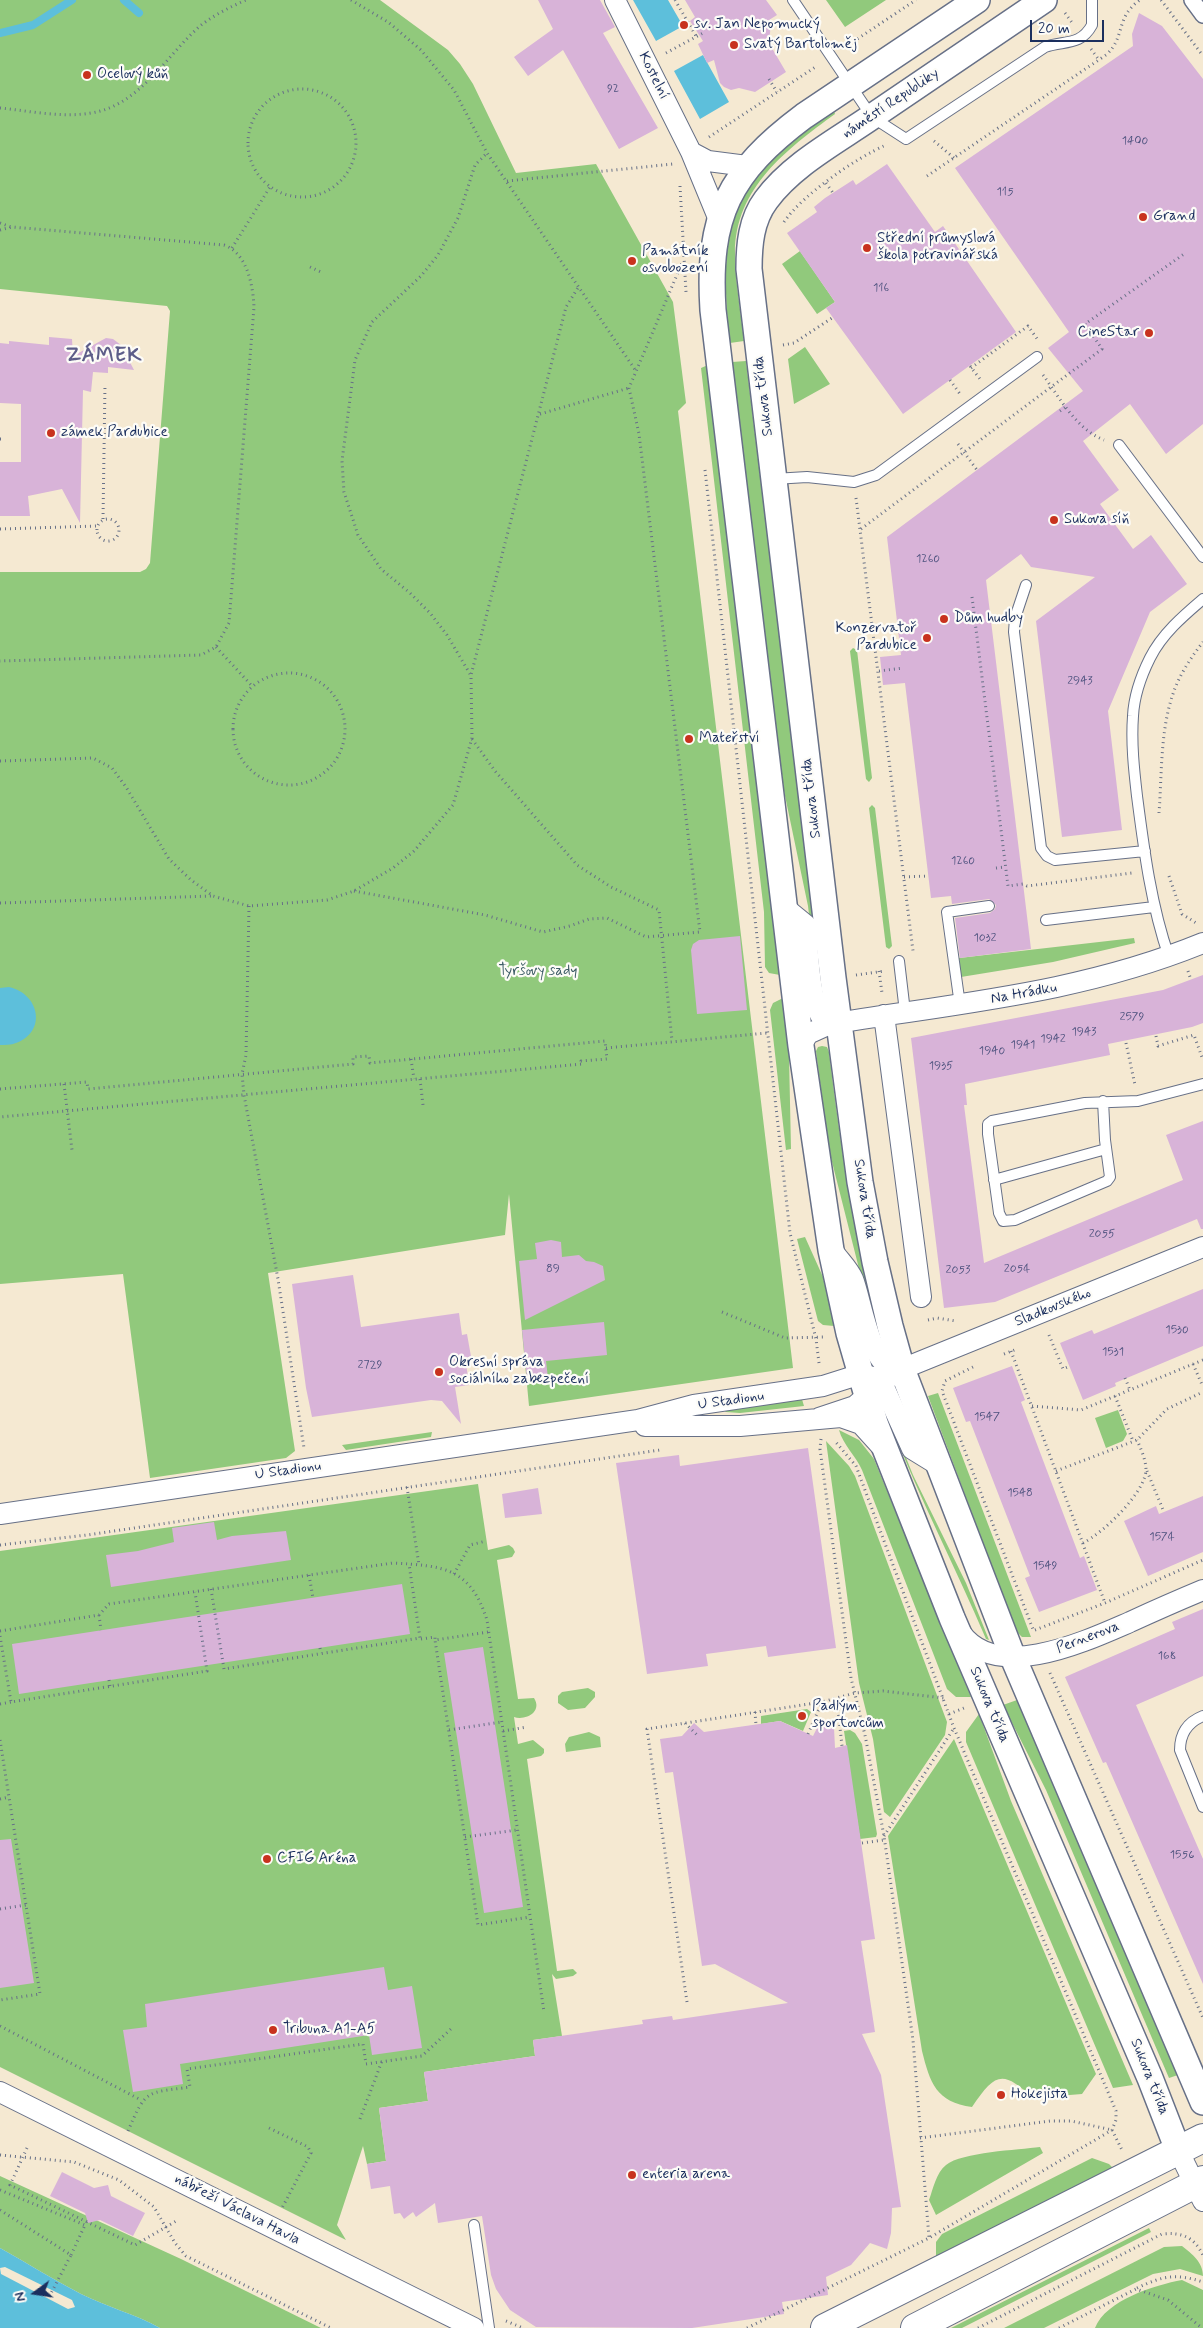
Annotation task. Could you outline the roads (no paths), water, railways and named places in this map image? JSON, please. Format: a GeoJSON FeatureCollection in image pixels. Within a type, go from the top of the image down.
{"type":"FeatureCollection","features":[{"type":"Feature","properties":{"kind":"main road"},"geometry":{"type":"LineString","coordinates":[[825,2328],[1203,2138]]}},
{"type":"Feature","properties":{"kind":"main road"},"geometry":{"type":"LineString","coordinates":[[915,2328],[1200,2189]]}},
{"type":"Feature","properties":{"kind":"street","name":"Kostelní"},"geometry":{"type":"LineString","coordinates":[[615,0],[685,158],[719,220]]}},
{"type":"Feature","properties":{"kind":"street"},"geometry":{"type":"LineString","coordinates":[[719,220],[728,196],[747,166],[791,125],[977,0]]}},
{"type":"Feature","properties":{"kind":"street","name":"náměstí Republiky"},"geometry":{"type":"LineString","coordinates":[[754,222],[764,201],[782,181],[872,117],[1044,0]]}},
{"type":"Feature","properties":{"kind":"street"},"geometry":{"type":"LineString","coordinates":[[1192,0],[1203,15]]}},
{"type":"Feature","properties":{"kind":"street"},"geometry":{"type":"LineString","coordinates":[[685,158],[747,166]]}},
{"type":"Feature","properties":{"kind":"street","name":"Sukova třída"},"geometry":{"type":"LineString","coordinates":[[719,220],[711,270],[713,310],[800,1046],[832,1250],[849,1333],[870,1385],[886,1455],[952,1618],[1150,2078],[1178,2150]]}},
{"type":"Feature","properties":{"kind":"street","name":"Sukova třída"},"geometry":{"type":"LineString","coordinates":[[754,222],[749,254],[750,269],[839,1022],[868,1226],[890,1326],[902,1369],[1012,1655],[1203,2102]]}},
{"type":"Feature","properties":{"kind":"street"},"geometry":{"type":"LineString","coordinates":[[784,907],[806,925],[812,981],[818,1013],[826,1022],[839,1022]]}},
{"type":"Feature","properties":{"kind":"street","name":"Na Hrádku"},"geometry":{"type":"LineString","coordinates":[[800,1046],[804,1038],[814,1030],[839,1022],[960,1005],[1075,984],[1116,974],[1203,944]]}},
{"type":"Feature","properties":{"kind":"street"},"geometry":{"type":"LineString","coordinates":[[884,1015],[921,1297]]}},
{"type":"Feature","properties":{"kind":"street","name":"Sladkovského"},"geometry":{"type":"LineString","coordinates":[[902,1369],[1203,1247]]}},
{"type":"Feature","properties":{"kind":"street","name":"Sukova třída"},"geometry":{"type":"LineString","coordinates":[[832,1250],[853,1277],[878,1357],[889,1369],[896,1371],[902,1369]]}},
{"type":"Feature","properties":{"kind":"street","name":"U Stadionu"},"geometry":{"type":"LineString","coordinates":[[822,1430],[849,1409],[870,1385],[902,1369]]}},
{"type":"Feature","properties":{"kind":"street","name":"Sukova třída"},"geometry":{"type":"LineString","coordinates":[[870,1385],[912,1449],[938,1465]]}},
{"type":"Feature","properties":{"kind":"street","name":"U Stadionu"},"geometry":{"type":"LineString","coordinates":[[0,1514],[638,1420],[694,1406],[813,1388],[870,1385]]}},
{"type":"Feature","properties":{"kind":"street","name":"U Stadionu"},"geometry":{"type":"LineString","coordinates":[[576,1429],[638,1426],[740,1426],[822,1430],[841,1417],[855,1420],[872,1434],[886,1455]]}},
{"type":"Feature","properties":{"kind":"street","name":"Pernerova"},"geometry":{"type":"LineString","coordinates":[[952,1618],[968,1643],[990,1654],[1043,1654],[1071,1647],[1203,1590]]}},
{"type":"Feature","properties":{"kind":"street","name":"nábřeží Václava Havla"},"geometry":{"type":"LineString","coordinates":[[0,2092],[474,2328]]}},
{"type":"Feature","properties":{"kind":"street"},"geometry":{"type":"LineString","coordinates":[[1178,2150],[1200,2189]]}},
{"type":"Feature","properties":{"kind":"lane"},"geometry":{"type":"LineString","coordinates":[[793,0],[872,117],[903,138],[910,138],[1045,47],[1067,44],[1079,38],[1092,25],[1092,0]]}},
{"type":"Feature","properties":{"kind":"lane"},"geometry":{"type":"LineString","coordinates":[[774,479],[807,477],[854,482],[876,475],[1037,357]]}},
{"type":"Feature","properties":{"kind":"lane"},"geometry":{"type":"LineString","coordinates":[[1119,445],[1203,557]]}},
{"type":"Feature","properties":{"kind":"lane"},"geometry":{"type":"LineString","coordinates":[[1026,585],[1015,618],[1014,632],[1041,848],[1047,856],[1055,860],[1145,851]]}},
{"type":"Feature","properties":{"kind":"lane"},"geometry":{"type":"LineString","coordinates":[[1169,957],[1154,907],[1148,871],[1132,732],[1136,695],[1150,658],[1178,621],[1203,599]]}},
{"type":"Feature","properties":{"kind":"lane"},"geometry":{"type":"LineString","coordinates":[[960,1005],[948,912],[989,906]]}},
{"type":"Feature","properties":{"kind":"lane"},"geometry":{"type":"LineString","coordinates":[[1046,920],[1154,907]]}},
{"type":"Feature","properties":{"kind":"lane"},"geometry":{"type":"LineString","coordinates":[[899,961],[905,1012]]}},
{"type":"Feature","properties":{"kind":"lane"},"geometry":{"type":"LineString","coordinates":[[1103,1101],[1106,1149],[1111,1171],[1110,1177],[1107,1180],[1014,1220],[1007,1222],[1000,1217],[988,1134],[988,1124],[992,1121],[1103,1101],[1138,1101],[1203,1084]]}},
{"type":"Feature","properties":{"kind":"lane"},"geometry":{"type":"LineString","coordinates":[[994,1180],[1106,1149]]}},
{"type":"Feature","properties":{"kind":"lane"},"geometry":{"type":"LineString","coordinates":[[1203,1716],[1188,1724],[1180,1744],[1180,1750],[1203,1807]]}},
{"type":"Feature","properties":{"kind":"lane"},"geometry":{"type":"LineString","coordinates":[[474,2225],[489,2328]]}},
{"type":"Feature","properties":{"kind":"water"},"geometry":{"type":"Polygon","coordinates":[[[633,0],[668,0],[683,26],[656,41],[633,0]]]}},
{"type":"Feature","properties":{"kind":"water"},"geometry":{"type":"Polygon","coordinates":[[[703,55],[729,102],[700,119],[674,71],[703,55]]]}},
{"type":"Feature","properties":{"kind":"water"},"geometry":{"type":"Polygon","coordinates":[[[9,987],[28,997],[36,1014],[36,1022],[26,1038],[14,1044],[0,1045],[0,988],[9,987]]]}},
{"type":"Feature","properties":{"kind":"water"},"geometry":{"type":"Polygon","coordinates":[[[0,2248],[81,2294],[160,2328],[0,2328],[0,2248]]]}},
{"type":"Feature","properties":{"kind":"waterway"},"geometry":{"type":"LineString","coordinates":[[0,33],[33,25],[72,0]]}},
{"type":"Feature","properties":{"kind":"waterway"},"geometry":{"type":"LineString","coordinates":[[124,0],[139,13]]}},
{"type":"Feature","properties":{"kind":"place","name":"sv. Jan Nepomucký"},"geometry":{"type":"Point","coordinates":[684,25]}},
{"type":"Feature","properties":{"kind":"place","name":"Svatý Bartoloměj"},"geometry":{"type":"Point","coordinates":[734,45]}},
{"type":"Feature","properties":{"kind":"place","name":"Ocelový kůň"},"geometry":{"type":"Point","coordinates":[87,75]}},
{"type":"Feature","properties":{"kind":"place","name":"Grand"},"geometry":{"type":"Point","coordinates":[1143,217]}},
{"type":"Feature","properties":{"kind":"place","name":"Střední průmyslová škola potravinářská"},"geometry":{"type":"Point","coordinates":[867,248]}},
{"type":"Feature","properties":{"kind":"place","name":"Památník osvobození"},"geometry":{"type":"Point","coordinates":[632,261]}},
{"type":"Feature","properties":{"kind":"place","name":"CineStar"},"geometry":{"type":"Point","coordinates":[1149,333]}},
{"type":"Feature","properties":{"kind":"place","name":"zámek Pardubice"},"geometry":{"type":"Point","coordinates":[51,433]}},
{"type":"Feature","properties":{"kind":"place","name":"Sukova síň"},"geometry":{"type":"Point","coordinates":[1054,520]}},
{"type":"Feature","properties":{"kind":"place","name":"Dům hudby"},"geometry":{"type":"Point","coordinates":[944,619]}},
{"type":"Feature","properties":{"kind":"place","name":"Konzervatoř Pardubice"},"geometry":{"type":"Point","coordinates":[927,638]}},
{"type":"Feature","properties":{"kind":"place","name":"Mateřství"},"geometry":{"type":"Point","coordinates":[689,739]}},
{"type":"Feature","properties":{"kind":"place","name":"Okresní správa sociálního zabezpečení"},"geometry":{"type":"Point","coordinates":[439,1372]}},
{"type":"Feature","properties":{"kind":"place","name":"Padlým sportovcům"},"geometry":{"type":"Point","coordinates":[802,1716]}},
{"type":"Feature","properties":{"kind":"place","name":"CFIG Aréna"},"geometry":{"type":"Point","coordinates":[267,1859]}},
{"type":"Feature","properties":{"kind":"place","name":"Tribuna A1-A5"},"geometry":{"type":"Point","coordinates":[273,2030]}},
{"type":"Feature","properties":{"kind":"place","name":"Hokejista"},"geometry":{"type":"Point","coordinates":[1001,2095]}},
{"type":"Feature","properties":{"kind":"place","name":"enteria arena"},"geometry":{"type":"Point","coordinates":[632,2175]}},
{"type":"Feature","properties":{"kind":"district","name":"ZÁMEK"},"geometry":{"type":"Point","coordinates":[104,357]}},
{"type":"Feature","properties":{"kind":"park label","name":"Tyršovy sady"},"geometry":{"type":"Point","coordinates":[538,972]}}]}
